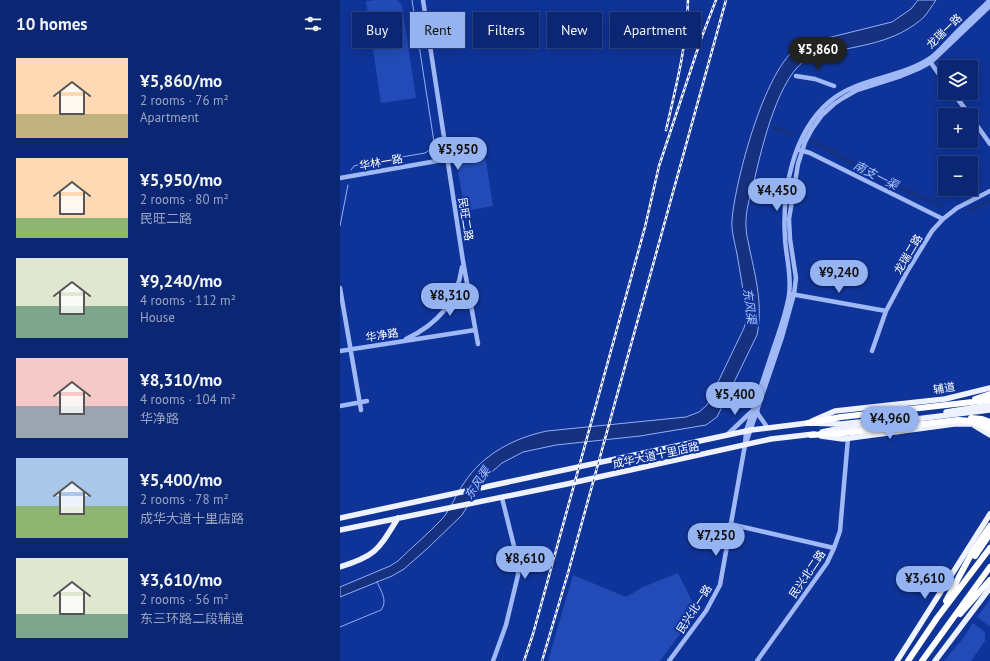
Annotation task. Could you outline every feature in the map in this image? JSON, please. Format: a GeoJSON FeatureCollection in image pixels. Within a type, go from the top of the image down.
{"type":"FeatureCollection","features":[{"type":"Feature","properties":{"kind":"highway"},"geometry":{"type":"LineString","coordinates":[[964,403],[990,394]]}},
{"type":"Feature","properties":{"kind":"highway"},"geometry":{"type":"LineString","coordinates":[[810,435],[964,403],[990,400]]}},
{"type":"Feature","properties":{"kind":"highway"},"geometry":{"type":"LineString","coordinates":[[808,423],[843,428],[971,418],[990,423]]}},
{"type":"Feature","properties":{"kind":"highway"},"geometry":{"type":"LineString","coordinates":[[958,420],[972,421],[990,429]]}},
{"type":"Feature","properties":{"kind":"highway"},"geometry":{"type":"LineString","coordinates":[[937,618],[990,526]]}},
{"type":"Feature","properties":{"kind":"highway"},"geometry":{"type":"LineString","coordinates":[[975,551],[990,534]]}},
{"type":"Feature","properties":{"kind":"highway"},"geometry":{"type":"LineString","coordinates":[[908,661],[937,618],[990,548]]}},
{"type":"Feature","properties":{"kind":"highway"},"geometry":{"type":"LineString","coordinates":[[922,661],[990,567]]}},
{"type":"Feature","properties":{"kind":"highway"},"geometry":{"type":"LineString","coordinates":[[949,624],[974,599],[990,580]]}},
{"type":"Feature","properties":{"kind":"main road","name":"辅道"},"geometry":{"type":"LineString","coordinates":[[808,423],[836,411],[945,399],[990,388]]}},
{"type":"Feature","properties":{"kind":"main road"},"geometry":{"type":"LineString","coordinates":[[843,428],[990,405]]}},
{"type":"Feature","properties":{"kind":"main road"},"geometry":{"type":"LineString","coordinates":[[843,428],[990,410]]}},
{"type":"Feature","properties":{"kind":"main road","name":"成华大道十里店路"},"geometry":{"type":"LineString","coordinates":[[340,518],[728,434],[768,427],[808,423]]}},
{"type":"Feature","properties":{"kind":"main road"},"geometry":{"type":"LineString","coordinates":[[843,428],[960,423],[973,425],[990,423]]}},
{"type":"Feature","properties":{"kind":"main road"},"geometry":{"type":"LineString","coordinates":[[973,425],[990,435]]}},
{"type":"Feature","properties":{"kind":"main road","name":"成华大道十里店路"},"geometry":{"type":"LineString","coordinates":[[398,518],[502,498],[771,439],[810,435]]}},
{"type":"Feature","properties":{"kind":"main road"},"geometry":{"type":"LineString","coordinates":[[896,661],[990,514]]}},
{"type":"Feature","properties":{"kind":"main road"},"geometry":{"type":"LineString","coordinates":[[340,530],[398,518]]}},
{"type":"Feature","properties":{"kind":"main road"},"geometry":{"type":"LineString","coordinates":[[340,567],[363,559],[375,551],[398,518]]}},
{"type":"Feature","properties":{"kind":"main road"},"geometry":{"type":"LineString","coordinates":[[935,661],[990,588]]}},
{"type":"Feature","properties":{"kind":"street","name":"民旺二路"},"geometry":{"type":"LineString","coordinates":[[424,0],[463,261],[478,344]]}},
{"type":"Feature","properties":{"kind":"street","name":"龙瑞一路"},"geometry":{"type":"LineString","coordinates":[[930,60],[990,0]]}},
{"type":"Feature","properties":{"kind":"street","name":"龙瑞一路"},"geometry":{"type":"LineString","coordinates":[[930,60],[990,6]]}},
{"type":"Feature","properties":{"kind":"street"},"geometry":{"type":"LineString","coordinates":[[930,60],[938,72]]}},
{"type":"Feature","properties":{"kind":"street","name":"民兴北一路"},"geometry":{"type":"LineString","coordinates":[[669,661],[706,611],[720,585],[748,430],[792,294],[785,240],[784,218],[790,175],[800,149],[812,129],[834,104],[857,90],[918,69],[930,60]]}},
{"type":"Feature","properties":{"kind":"street"},"geometry":{"type":"LineString","coordinates":[[796,76],[815,79],[834,86]]}},
{"type":"Feature","properties":{"kind":"street"},"geometry":{"type":"LineString","coordinates":[[978,127],[990,144]]}},
{"type":"Feature","properties":{"kind":"street"},"geometry":{"type":"LineString","coordinates":[[800,149],[943,218]]}},
{"type":"Feature","properties":{"kind":"street","name":"华林一路"},"geometry":{"type":"LineString","coordinates":[[340,178],[448,159]]}},
{"type":"Feature","properties":{"kind":"street","name":"龙瑞二路"},"geometry":{"type":"LineString","coordinates":[[872,351],[886,310],[932,231],[943,218],[957,208],[990,191]]}},
{"type":"Feature","properties":{"kind":"street"},"geometry":{"type":"LineString","coordinates":[[397,342],[425,329],[442,314],[454,295],[459,282],[463,261]]}},
{"type":"Feature","properties":{"kind":"street"},"geometry":{"type":"LineString","coordinates":[[340,288],[361,410]]}},
{"type":"Feature","properties":{"kind":"street"},"geometry":{"type":"LineString","coordinates":[[792,294],[886,310]]}},
{"type":"Feature","properties":{"kind":"street","name":"华净路"},"geometry":{"type":"LineString","coordinates":[[340,351],[475,330]]}},
{"type":"Feature","properties":{"kind":"street"},"geometry":{"type":"LineString","coordinates":[[340,406],[367,401]]}},
{"type":"Feature","properties":{"kind":"street"},"geometry":{"type":"LineString","coordinates":[[728,434],[755,410],[768,427]]}},
{"type":"Feature","properties":{"kind":"street","name":"民兴北二路"},"geometry":{"type":"LineString","coordinates":[[756,661],[827,563],[834,548],[840,531],[843,428]]}},
{"type":"Feature","properties":{"kind":"street"},"geometry":{"type":"LineString","coordinates":[[493,661],[506,625],[518,576],[518,562],[502,498]]}},
{"type":"Feature","properties":{"kind":"street"},"geometry":{"type":"LineString","coordinates":[[730,524],[834,548]]}},
{"type":"Feature","properties":{"kind":"shaded area"},"geometry":{"type":"Polygon","coordinates":[[[397,0],[402,5],[416,98],[381,103],[373,48],[402,48],[402,12],[368,12],[366,1],[397,0]]]}},
{"type":"Feature","properties":{"kind":"shaded area"},"geometry":{"type":"Polygon","coordinates":[[[485,155],[493,206],[465,211],[458,172],[463,158],[485,155]]]}},
{"type":"Feature","properties":{"kind":"shaded area"},"geometry":{"type":"Polygon","coordinates":[[[678,573],[697,611],[660,661],[548,661],[573,575],[626,597],[643,587],[678,573]]]}},
{"type":"Feature","properties":{"kind":"shaded area"},"geometry":{"type":"Polygon","coordinates":[[[990,600],[990,626],[989,626],[977,617],[990,600]]]}},
{"type":"Feature","properties":{"kind":"shaded area"},"geometry":{"type":"Polygon","coordinates":[[[973,623],[985,632],[985,641],[971,661],[944,661],[964,637],[973,623]]]}},
{"type":"Feature","properties":{"kind":"water","name":"东风渠"},"geometry":{"type":"Polygon","coordinates":[[[918,0],[936,0],[924,17],[905,31],[885,40],[820,54],[809,58],[798,66],[781,94],[767,130],[746,215],[746,233],[759,303],[759,324],[757,335],[717,417],[706,425],[640,436],[556,445],[523,452],[502,463],[485,478],[462,515],[404,569],[392,576],[340,597],[340,587],[390,566],[398,561],[442,519],[464,483],[480,464],[500,449],[511,443],[547,431],[686,417],[699,412],[707,405],[744,328],[747,318],[733,233],[732,220],[734,202],[746,152],[755,124],[765,97],[777,73],[789,55],[803,44],[892,22],[911,9],[918,0]]]}},
{"type":"Feature","properties":{"kind":"waterway"},"geometry":{"type":"LineString","coordinates":[[351,170],[354,166],[361,164],[425,153],[431,149],[434,144],[412,0]]}},
{"type":"Feature","properties":{"kind":"waterway","name":"南支一渠"},"geometry":{"type":"LineString","coordinates":[[775,128],[792,134]]}},
{"type":"Feature","properties":{"kind":"waterway","name":"南支一渠"},"geometry":{"type":"LineString","coordinates":[[812,141],[887,182],[942,206]]}},
{"type":"Feature","properties":{"kind":"waterway"},"geometry":{"type":"LineString","coordinates":[[340,226],[348,185]]}},
{"type":"Feature","properties":{"kind":"waterway","name":"南支一渠"},"geometry":{"type":"LineString","coordinates":[[970,210],[990,201]]}},
{"type":"Feature","properties":{"kind":"waterway"},"geometry":{"type":"LineString","coordinates":[[340,627],[381,610],[384,600],[377,582]]}},
{"type":"Feature","properties":{"kind":"railway"},"geometry":{"type":"LineString","coordinates":[[666,130],[686,33],[688,0]]}},
{"type":"Feature","properties":{"kind":"railway"},"geometry":{"type":"LineString","coordinates":[[524,661],[533,634],[645,227],[659,166],[701,39],[716,0]]}},
{"type":"Feature","properties":{"kind":"railway"},"geometry":{"type":"LineString","coordinates":[[542,661],[568,573],[726,0]]}}]}
